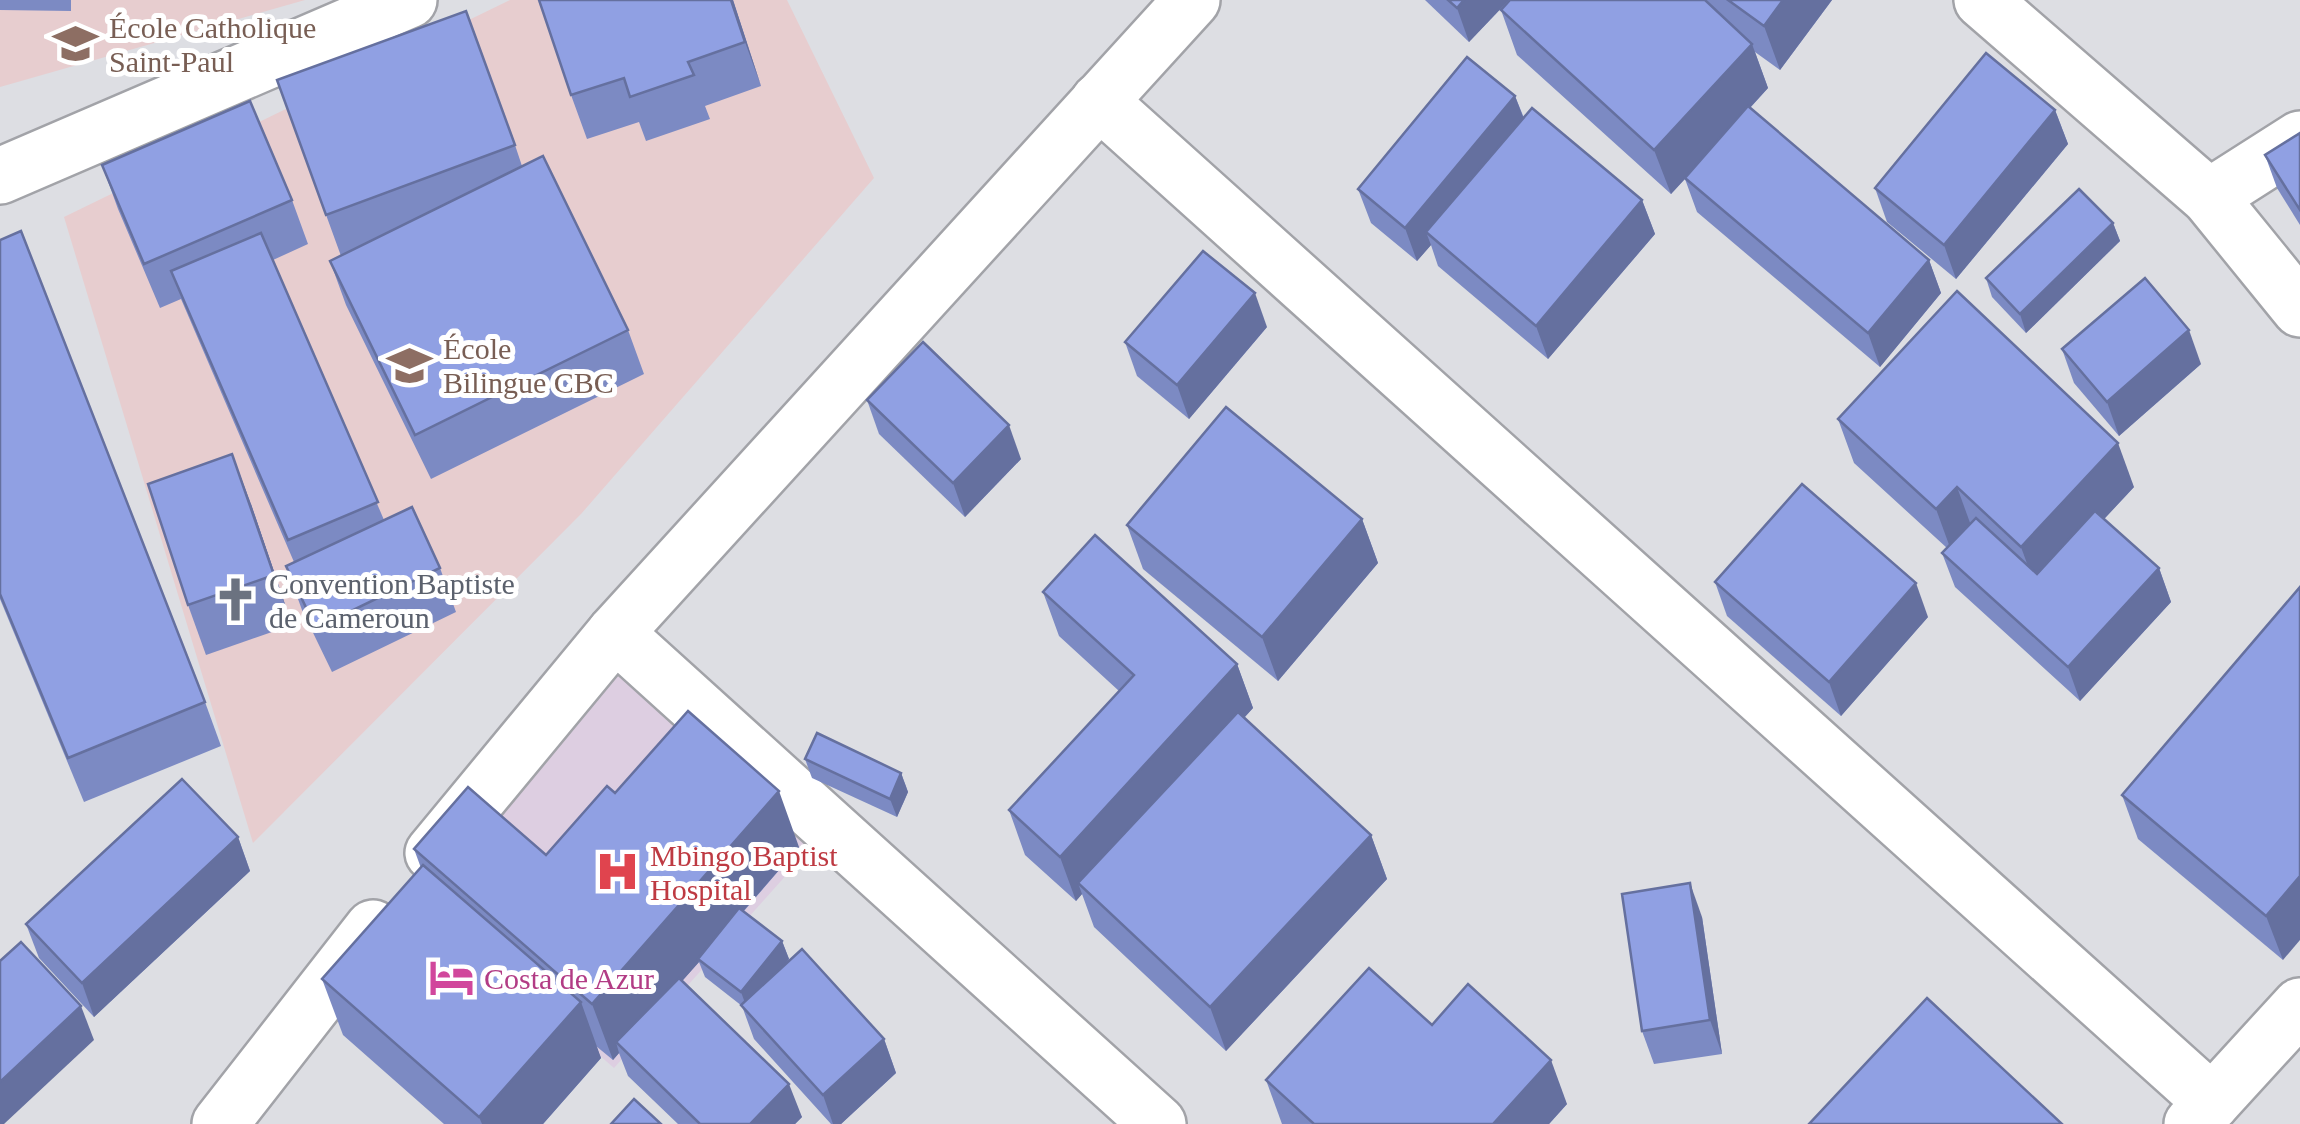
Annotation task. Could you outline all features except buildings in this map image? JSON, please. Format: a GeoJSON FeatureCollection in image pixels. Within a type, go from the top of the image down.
{"type":"FeatureCollection","features":[{"type":"Feature","properties":{"kind":"street"},"geometry":{"type":"LineString","coordinates":[[0,176],[409,0]]}},
{"type":"Feature","properties":{"kind":"street"},"geometry":{"type":"LineString","coordinates":[[220,1124],[472,804],[615,632],[1192,0]]}},
{"type":"Feature","properties":{"kind":"street"},"geometry":{"type":"LineString","coordinates":[[1982,0],[2209,197],[2300,309]]}},
{"type":"Feature","properties":{"kind":"street"},"geometry":{"type":"LineString","coordinates":[[1099,102],[2202,1113],[2300,1006]]}},
{"type":"Feature","properties":{"kind":"street"},"geometry":{"type":"LineString","coordinates":[[2209,197],[2300,139]]}},
{"type":"Feature","properties":{"kind":"street"},"geometry":{"type":"LineString","coordinates":[[615,632],[1158,1124]]}},
{"type":"Feature","properties":{"kind":"shaded area","name":"École Catholique Saint-Paul"},"geometry":{"type":"Polygon","coordinates":[[[0,0],[305,0],[0,87],[0,0]]]}},
{"type":"Feature","properties":{"kind":"shaded area","name":"École Bilingue CBC"},"geometry":{"type":"Polygon","coordinates":[[[510,0],[787,0],[874,178],[581,514],[253,843],[64,217],[510,0]]]}},
{"type":"Feature","properties":{"kind":"shaded area","name":"Mbingo Baptist Hospital"},"geometry":{"type":"Polygon","coordinates":[[[618,667],[814,844],[614,1068],[422,900],[618,667]]]}},
{"type":"Feature","properties":{"kind":"place","name":"École Catholique Saint-Paul"},"geometry":{"type":"Point","coordinates":[76,44]}},
{"type":"Feature","properties":{"kind":"place","name":"École Bilingue CBC"},"geometry":{"type":"Point","coordinates":[410,365]}},
{"type":"Feature","properties":{"kind":"place","name":"Convention Baptiste de Cameroun"},"geometry":{"type":"Point","coordinates":[236,600]}},
{"type":"Feature","properties":{"kind":"place","name":"Mbingo Baptist Hospital"},"geometry":{"type":"Point","coordinates":[617,872]}},
{"type":"Feature","properties":{"kind":"place","name":"Costa de Azur"},"geometry":{"type":"Point","coordinates":[451,978]}}]}
